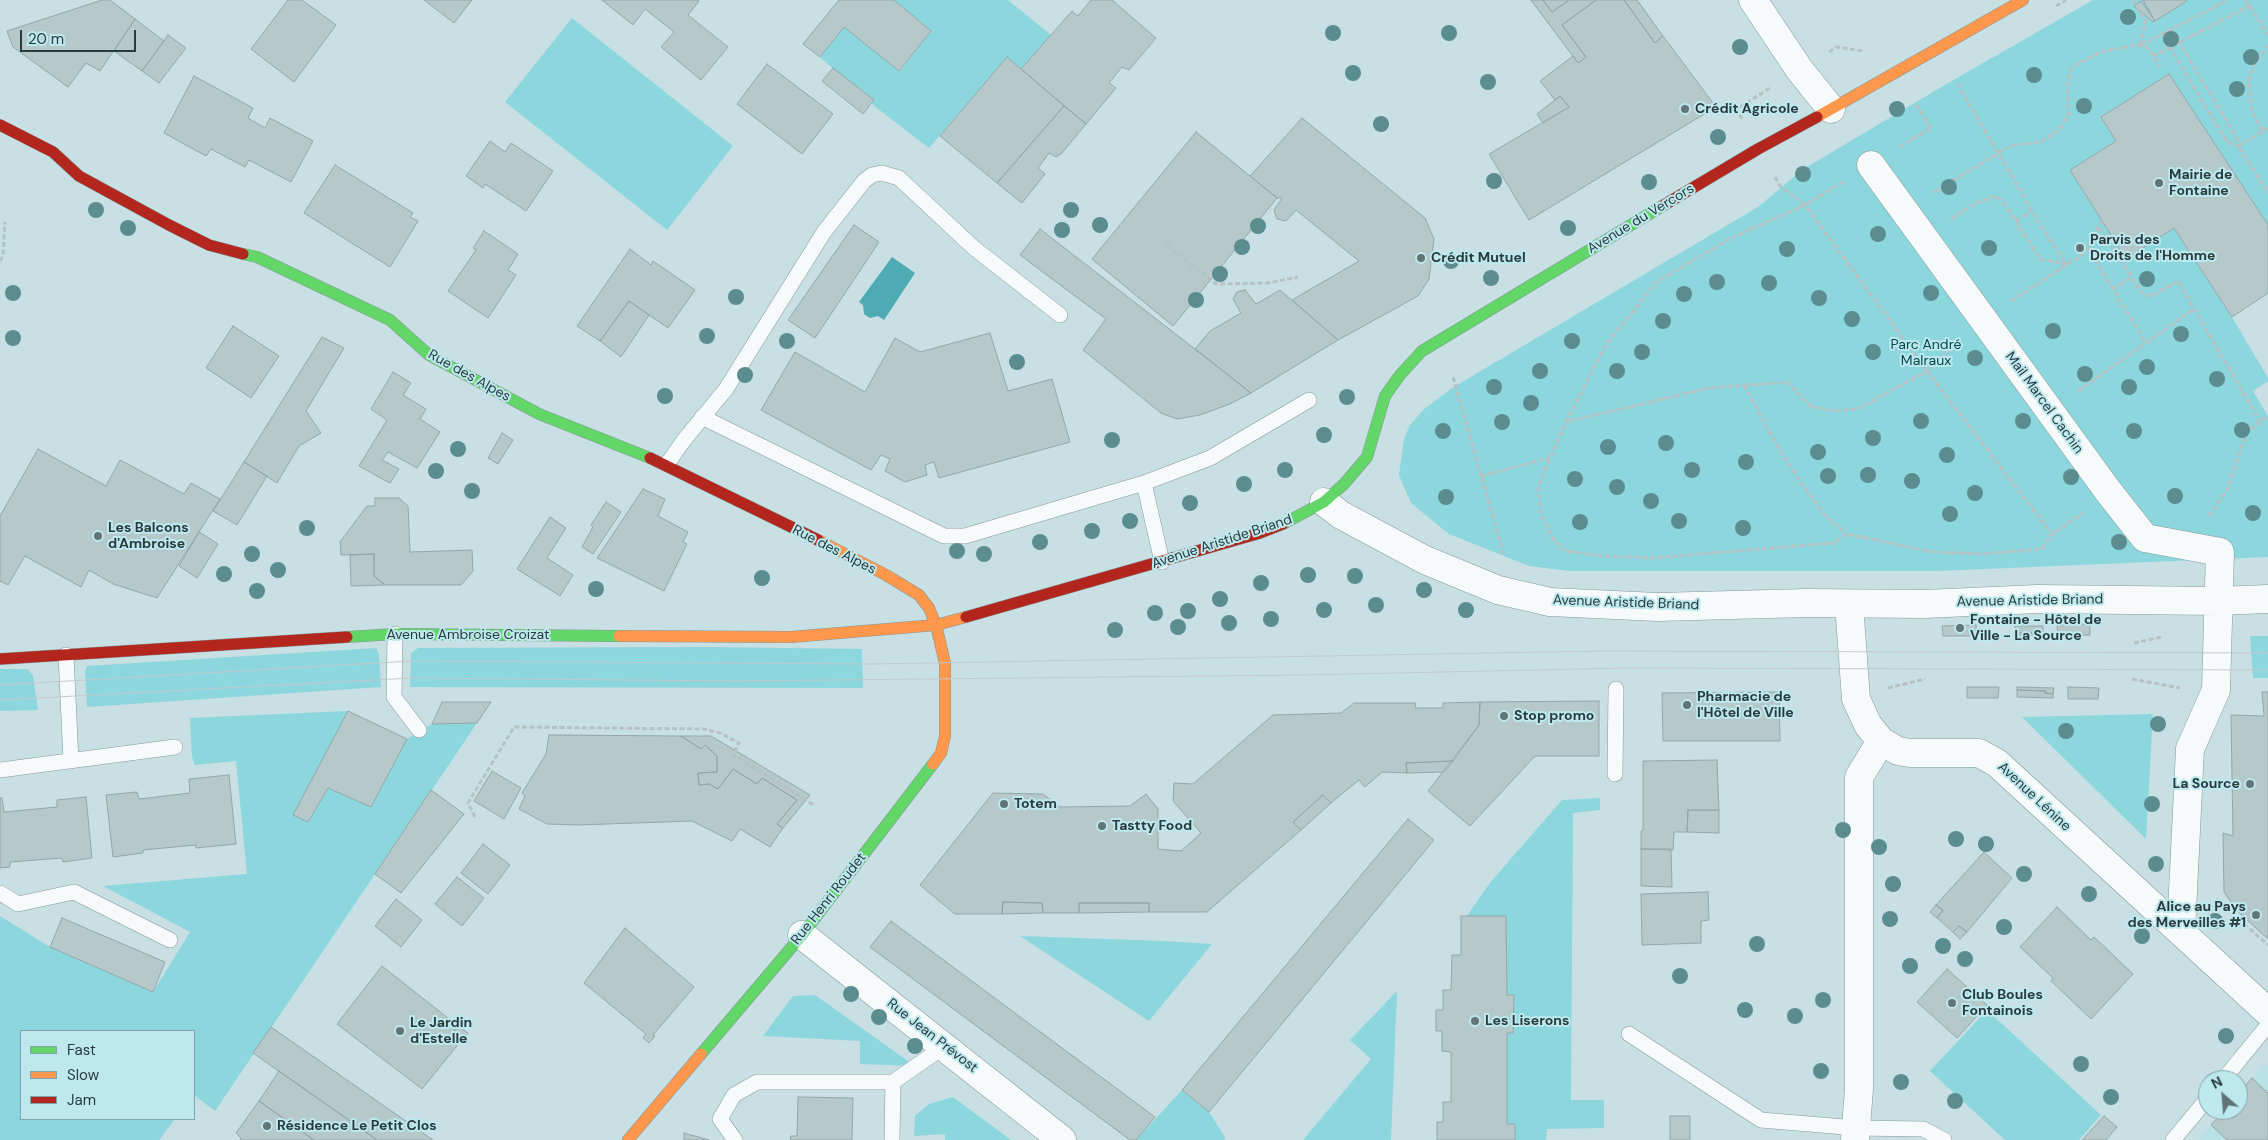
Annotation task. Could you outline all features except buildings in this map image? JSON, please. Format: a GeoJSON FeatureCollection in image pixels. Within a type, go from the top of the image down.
{"type":"FeatureCollection","features":[{"type":"Feature","properties":{"kind":"street"},"geometry":{"type":"LineString","coordinates":[[1753,0],[1800,69],[1831,109]]}},
{"type":"Feature","properties":{"kind":"street","name":"Avenue du Vercors"},"geometry":{"type":"LineString","coordinates":[[1324,502],[1344,484],[1367,457],[1385,396],[1400,375],[1422,351],[1758,149],[2023,0]]}},
{"type":"Feature","properties":{"kind":"street","name":"Rue des Alpes"},"geometry":{"type":"LineString","coordinates":[[0,125],[53,152],[79,176],[209,245],[257,257],[390,320],[429,355],[539,414],[667,464],[886,575],[919,595],[936,625]]}},
{"type":"Feature","properties":{"kind":"street","name":"Mail Marcel Cachin"},"geometry":{"type":"LineString","coordinates":[[1871,165],[2108,491],[2145,538],[2220,552],[2218,601]]}},
{"type":"Feature","properties":{"kind":"street","name":"Avenue Aristide Briand"},"geometry":{"type":"LineString","coordinates":[[936,625],[1260,533],[1293,520],[1324,502],[1341,515],[1424,560],[1498,590],[1550,602],[1657,607],[1924,604],[2038,599],[2218,601],[2268,599]]}},
{"type":"Feature","properties":{"kind":"street"},"geometry":{"type":"LineString","coordinates":[[2181,932],[2186,871],[2190,749],[2216,690],[2218,601]]}},
{"type":"Feature","properties":{"kind":"street","name":"Avenue Lénine"},"geometry":{"type":"LineString","coordinates":[[1849,604],[1856,699],[1868,725],[1881,741],[1898,751],[1910,753],[1979,753],[1989,757],[2268,1012]]}},
{"type":"Feature","properties":{"kind":"street","name":"Avenue Ambroise Croizat"},"geometry":{"type":"LineString","coordinates":[[0,659],[395,634],[791,637],[871,632],[936,625]]}},
{"type":"Feature","properties":{"kind":"street","name":"Rue Henri Roudet"},"geometry":{"type":"LineString","coordinates":[[628,1140],[802,935],[941,753],[945,736],[945,663],[936,625]]}},
{"type":"Feature","properties":{"kind":"street"},"geometry":{"type":"LineString","coordinates":[[1856,1134],[1859,776],[1881,741]]}},
{"type":"Feature","properties":{"kind":"street","name":"Rue Jean Prévost"},"geometry":{"type":"LineString","coordinates":[[802,935],[1062,1140]]}},
{"type":"Feature","properties":{"kind":"lane"},"geometry":{"type":"LineString","coordinates":[[667,464],[702,417],[726,390],[824,232],[864,181],[872,175],[882,173],[899,178],[974,248],[1060,315]]}},
{"type":"Feature","properties":{"kind":"lane"},"geometry":{"type":"LineString","coordinates":[[702,417],[944,536],[965,536],[1144,483],[1210,458],[1309,400]]}},
{"type":"Feature","properties":{"kind":"lane"},"geometry":{"type":"LineString","coordinates":[[1144,483],[1162,562]]}},
{"type":"Feature","properties":{"kind":"lane"},"geometry":{"type":"LineString","coordinates":[[395,634],[394,697],[419,730]]}},
{"type":"Feature","properties":{"kind":"lane"},"geometry":{"type":"LineString","coordinates":[[66,655],[70,761]]}},
{"type":"Feature","properties":{"kind":"lane"},"geometry":{"type":"LineString","coordinates":[[1615,774],[1616,689]]}},
{"type":"Feature","properties":{"kind":"lane"},"geometry":{"type":"LineString","coordinates":[[0,770],[175,747]]}},
{"type":"Feature","properties":{"kind":"lane"},"geometry":{"type":"LineString","coordinates":[[0,893],[18,904],[74,892],[170,940]]}},
{"type":"Feature","properties":{"kind":"lane"},"geometry":{"type":"LineString","coordinates":[[2231,1070],[2268,1025]]}},
{"type":"Feature","properties":{"kind":"lane"},"geometry":{"type":"LineString","coordinates":[[1629,1034],[1761,1120],[1856,1134],[1923,1130],[1944,1140]]}},
{"type":"Feature","properties":{"kind":"lane"},"geometry":{"type":"LineString","coordinates":[[735,1140],[720,1119],[734,1095],[757,1082],[893,1082],[945,1046]]}},
{"type":"Feature","properties":{"kind":"lane"},"geometry":{"type":"LineString","coordinates":[[892,1140],[893,1082]]}},
{"type":"Feature","properties":{"kind":"lane"},"geometry":{"type":"LineString","coordinates":[[2173,1140],[2198,1110]]}},
{"type":"Feature","properties":{"kind":"path"},"geometry":{"type":"LineString","coordinates":[[2133,0],[2146,21],[2140,45]]}},
{"type":"Feature","properties":{"kind":"path"},"geometry":{"type":"LineString","coordinates":[[1904,210],[2010,146],[2040,142],[2058,131],[2068,115],[2067,81],[2072,68],[2077,64],[2101,52],[2140,45],[2228,0]]}},
{"type":"Feature","properties":{"kind":"path"},"geometry":{"type":"LineString","coordinates":[[2246,0],[2268,35]]}},
{"type":"Feature","properties":{"kind":"path"},"geometry":{"type":"LineString","coordinates":[[2154,56],[2250,6]]}},
{"type":"Feature","properties":{"kind":"path"},"geometry":{"type":"LineString","coordinates":[[2171,29],[2236,136],[2238,146],[2268,193]]}},
{"type":"Feature","properties":{"kind":"path"},"geometry":{"type":"LineString","coordinates":[[2162,34],[2228,142],[2238,146]]}},
{"type":"Feature","properties":{"kind":"path"},"geometry":{"type":"LineString","coordinates":[[2140,45],[2154,56],[2160,67]]}},
{"type":"Feature","properties":{"kind":"path"},"geometry":{"type":"LineString","coordinates":[[2262,131],[2251,108],[2249,80],[2254,65],[2268,45]]}},
{"type":"Feature","properties":{"kind":"path"},"geometry":{"type":"LineString","coordinates":[[1957,83],[2032,211],[2066,264]]}},
{"type":"Feature","properties":{"kind":"path"},"geometry":{"type":"LineString","coordinates":[[2238,146],[2268,128]]}},
{"type":"Feature","properties":{"kind":"path"},"geometry":{"type":"LineString","coordinates":[[1780,186],[1805,205],[1927,371],[2052,534]]}},
{"type":"Feature","properties":{"kind":"path"},"geometry":{"type":"LineString","coordinates":[[1923,237],[1988,197],[1996,196],[2003,202],[2040,259],[2066,264]]}},
{"type":"Feature","properties":{"kind":"path"},"geometry":{"type":"LineString","coordinates":[[1805,205],[1729,239],[1657,282],[1605,346],[1566,422],[1538,486],[1541,513],[1553,539],[1565,551],[1601,556],[1652,558],[1834,542],[1847,534]]}},
{"type":"Feature","properties":{"kind":"path"},"geometry":{"type":"LineString","coordinates":[[2016,221],[2032,211]]}},
{"type":"Feature","properties":{"kind":"path"},"geometry":{"type":"LineString","coordinates":[[2029,288],[2082,255],[2102,221]]}},
{"type":"Feature","properties":{"kind":"path"},"geometry":{"type":"LineString","coordinates":[[0,261],[3,256],[5,222]]}},
{"type":"Feature","properties":{"kind":"path"},"geometry":{"type":"LineString","coordinates":[[2099,228],[2143,294],[2150,296],[2178,281],[2260,422]]}},
{"type":"Feature","properties":{"kind":"path"},"geometry":{"type":"LineString","coordinates":[[1166,245],[1216,284],[1268,283],[1298,277]]}},
{"type":"Feature","properties":{"kind":"path"},"geometry":{"type":"LineString","coordinates":[[2087,247],[2146,343]]}},
{"type":"Feature","properties":{"kind":"path"},"geometry":{"type":"LineString","coordinates":[[2113,289],[2131,278]]}},
{"type":"Feature","properties":{"kind":"path"},"geometry":{"type":"LineString","coordinates":[[2050,411],[2194,309]]}},
{"type":"Feature","properties":{"kind":"path"},"geometry":{"type":"LineString","coordinates":[[1566,422],[1709,388],[1787,382],[1810,406],[1833,411],[1858,409],[1927,371],[1983,319]]}},
{"type":"Feature","properties":{"kind":"path"},"geometry":{"type":"LineString","coordinates":[[1453,377],[1504,557]]}},
{"type":"Feature","properties":{"kind":"path"},"geometry":{"type":"LineString","coordinates":[[1744,385],[1776,444],[1799,480],[1827,518],[1847,534],[1933,552],[1983,554],[2042,549],[2052,534],[2076,520],[2108,491]]}},
{"type":"Feature","properties":{"kind":"path"},"geometry":{"type":"LineString","coordinates":[[2186,546],[2226,490],[2247,432],[2268,416]]}},
{"type":"Feature","properties":{"kind":"path"},"geometry":{"type":"LineString","coordinates":[[1481,476],[1549,458]]}},
{"type":"Feature","properties":{"kind":"path"},"geometry":{"type":"LineString","coordinates":[[1880,688],[1925,679]]}},
{"type":"Feature","properties":{"kind":"path"},"geometry":{"type":"LineString","coordinates":[[2132,679],[2189,689],[2216,690]]}},
{"type":"Feature","properties":{"kind":"path"},"geometry":{"type":"LineString","coordinates":[[475,817],[468,803],[514,727],[704,729],[720,733],[738,743],[733,755],[815,806]]}},
{"type":"Feature","properties":{"kind":"path"},"geometry":{"type":"LineString","coordinates":[[2186,871],[2268,945]]}},
{"type":"Feature","properties":{"kind":"shaded area"},"geometry":{"type":"Polygon","coordinates":[[[892,257],[915,273],[884,320],[878,316],[870,318],[864,314],[863,305],[859,302],[892,257]]]}},
{"type":"Feature","properties":{"kind":"shaded area"},"geometry":{"type":"Polygon","coordinates":[[[2266,1064],[2268,1066],[2268,1140],[2198,1140],[2215,1120],[2248,1120],[2248,1083],[2266,1064]]]}},
{"type":"Feature","properties":{"kind":"green space"},"geometry":{"type":"Polygon","coordinates":[[[894,0],[1008,0],[1051,35],[1021,69],[1007,57],[929,148],[878,109],[820,57],[844,27],[900,71],[931,31],[894,0]]]}},
{"type":"Feature","properties":{"kind":"green space","name":"Parc André Malraux"},"geometry":{"type":"Polygon","coordinates":[[[2093,0],[2268,0],[2268,225],[2169,74],[2101,117],[2116,141],[2070,170],[2126,259],[2174,228],[2232,317],[2268,378],[2268,381],[2253,391],[2268,416],[2268,557],[1938,571],[1570,571],[1529,566],[1449,534],[1411,503],[1399,475],[1404,439],[1410,425],[1423,410],[1452,388],[1758,207],[1802,170],[2093,0]]]}},
{"type":"Feature","properties":{"kind":"green space"},"geometry":{"type":"Polygon","coordinates":[[[572,18],[733,146],[667,230],[505,102],[572,18]]]}},
{"type":"Feature","properties":{"kind":"green space"},"geometry":{"type":"Polygon","coordinates":[[[2250,636],[2268,636],[2268,678],[2253,678],[2250,636]]]}},
{"type":"Feature","properties":{"kind":"green space"},"geometry":{"type":"Polygon","coordinates":[[[707,647],[862,649],[863,688],[410,687],[411,653],[418,648],[707,647]]]}},
{"type":"Feature","properties":{"kind":"green space"},"geometry":{"type":"Polygon","coordinates":[[[376,648],[379,654],[381,687],[87,707],[85,671],[87,666],[376,648]]]}},
{"type":"Feature","properties":{"kind":"green space"},"geometry":{"type":"Polygon","coordinates":[[[0,669],[27,669],[33,675],[38,710],[0,711],[0,669]]]}},
{"type":"Feature","properties":{"kind":"green space"},"geometry":{"type":"Polygon","coordinates":[[[348,711],[294,815],[308,822],[328,788],[371,807],[407,739],[432,724],[477,723],[215,1111],[195,1096],[195,1030],[20,1030],[20,1120],[174,1120],[159,1140],[0,1140],[0,916],[50,947],[153,992],[190,932],[103,886],[247,874],[236,761],[195,765],[192,757],[190,718],[348,711]]]}},
{"type":"Feature","properties":{"kind":"green space"},"geometry":{"type":"Polygon","coordinates":[[[2153,714],[2146,839],[2022,717],[2153,714]]]}},
{"type":"Feature","properties":{"kind":"green space"},"geometry":{"type":"Polygon","coordinates":[[[1600,798],[1600,810],[1573,813],[1571,1100],[1604,1100],[1604,1128],[1547,1129],[1546,1140],[1515,1140],[1507,1124],[1507,1033],[1513,1033],[1514,995],[1507,995],[1506,916],[1467,916],[1489,884],[1562,800],[1600,798]]]}},
{"type":"Feature","properties":{"kind":"green space"},"geometry":{"type":"Polygon","coordinates":[[[1020,936],[1164,941],[1212,944],[1149,1021],[1020,936]]]}},
{"type":"Feature","properties":{"kind":"green space"},"geometry":{"type":"Polygon","coordinates":[[[1397,991],[1391,1140],[1303,1140],[1371,1059],[1350,1040],[1397,991]]]}},
{"type":"Feature","properties":{"kind":"green space"},"geometry":{"type":"Polygon","coordinates":[[[815,995],[915,1066],[860,1064],[860,1041],[763,1036],[793,996],[815,995]]]}},
{"type":"Feature","properties":{"kind":"green space"},"geometry":{"type":"Polygon","coordinates":[[[1987,1010],[2101,1115],[2079,1140],[2005,1140],[1930,1071],[1987,1010]]]}},
{"type":"Feature","properties":{"kind":"green space"},"geometry":{"type":"Polygon","coordinates":[[[1182,1090],[1209,1112],[1225,1137],[1224,1140],[1136,1140],[1182,1090]]]}},
{"type":"Feature","properties":{"kind":"green space"},"geometry":{"type":"Polygon","coordinates":[[[953,1097],[1011,1140],[945,1140],[945,1134],[914,1136],[915,1116],[929,1104],[953,1097]]]}},
{"type":"Feature","properties":{"kind":"tram line"},"geometry":{"type":"LineString","coordinates":[[0,685],[411,661],[872,664],[1602,651],[2268,653]]}},
{"type":"Feature","properties":{"kind":"tram line"},"geometry":{"type":"LineString","coordinates":[[0,700],[412,678],[736,681],[1301,675],[1628,668],[2268,670]]}},
{"type":"Feature","properties":{"kind":"traffic: fast"},"geometry":{"type":"LineString","coordinates":[[1283,524],[1324,502],[1344,484],[1367,457],[1385,396],[1400,375],[1422,351],[1664,205]]}},
{"type":"Feature","properties":{"kind":"traffic: fast"},"geometry":{"type":"LineString","coordinates":[[243,254],[257,257],[390,320],[429,355],[539,414],[650,458]]}},
{"type":"Feature","properties":{"kind":"traffic: fast"},"geometry":{"type":"LineString","coordinates":[[347,637],[395,634],[619,636]]}},
{"type":"Feature","properties":{"kind":"traffic: fast"},"geometry":{"type":"LineString","coordinates":[[701,1054],[802,935],[933,764]]}},
{"type":"Feature","properties":{"kind":"traffic: slow"},"geometry":{"type":"LineString","coordinates":[[1817,117],[2023,0]]}},
{"type":"Feature","properties":{"kind":"traffic: slow"},"geometry":{"type":"LineString","coordinates":[[818,540],[886,575],[919,595],[929,608],[936,625],[945,663],[945,736],[941,753],[933,764]]}},
{"type":"Feature","properties":{"kind":"traffic: slow"},"geometry":{"type":"LineString","coordinates":[[619,636],[791,637],[936,625],[966,617]]}},
{"type":"Feature","properties":{"kind":"traffic: slow"},"geometry":{"type":"LineString","coordinates":[[628,1140],[701,1054]]}},
{"type":"Feature","properties":{"kind":"traffic: jam"},"geometry":{"type":"LineString","coordinates":[[1664,205],[1758,149],[1817,117]]}},
{"type":"Feature","properties":{"kind":"traffic: jam"},"geometry":{"type":"LineString","coordinates":[[0,125],[53,152],[79,176],[169,225],[209,245],[243,254]]}},
{"type":"Feature","properties":{"kind":"traffic: jam"},"geometry":{"type":"LineString","coordinates":[[650,458],[818,540]]}},
{"type":"Feature","properties":{"kind":"traffic: jam"},"geometry":{"type":"LineString","coordinates":[[966,617],[1260,533],[1283,524]]}},
{"type":"Feature","properties":{"kind":"traffic: jam"},"geometry":{"type":"LineString","coordinates":[[0,659],[347,637]]}},
{"type":"Feature","properties":{"kind":"place","name":"Crédit Agricole"},"geometry":{"type":"Point","coordinates":[1685,109]}},
{"type":"Feature","properties":{"kind":"place","name":"Mairie de Fontaine"},"geometry":{"type":"Point","coordinates":[2159,183]}},
{"type":"Feature","properties":{"kind":"place","name":"Parvis des Droits de l'Homme"},"geometry":{"type":"Point","coordinates":[2080,248]}},
{"type":"Feature","properties":{"kind":"place","name":"Crédit Mutuel"},"geometry":{"type":"Point","coordinates":[1421,258]}},
{"type":"Feature","properties":{"kind":"place","name":"Les Balcons d'Ambroise"},"geometry":{"type":"Point","coordinates":[98,536]}},
{"type":"Feature","properties":{"kind":"place","name":"Fontaine - Hôtel de Ville - La Source"},"geometry":{"type":"Point","coordinates":[1960,628]}},
{"type":"Feature","properties":{"kind":"place","name":"Pharmacie de l'Hôtel de Ville"},"geometry":{"type":"Point","coordinates":[1687,705]}},
{"type":"Feature","properties":{"kind":"place","name":"Stop promo"},"geometry":{"type":"Point","coordinates":[1504,716]}},
{"type":"Feature","properties":{"kind":"place","name":"La Source"},"geometry":{"type":"Point","coordinates":[2250,784]}},
{"type":"Feature","properties":{"kind":"place","name":"Totem"},"geometry":{"type":"Point","coordinates":[1004,804]}},
{"type":"Feature","properties":{"kind":"place","name":"Tastty Food"},"geometry":{"type":"Point","coordinates":[1102,826]}},
{"type":"Feature","properties":{"kind":"place","name":"Alice au Pays des Merveilles #1"},"geometry":{"type":"Point","coordinates":[2256,915]}},
{"type":"Feature","properties":{"kind":"place","name":"Club Boules Fontainois"},"geometry":{"type":"Point","coordinates":[1952,1003]}},
{"type":"Feature","properties":{"kind":"place","name":"Les Liserons"},"geometry":{"type":"Point","coordinates":[1475,1021]}},
{"type":"Feature","properties":{"kind":"place","name":"Le Jardin d'Estelle"},"geometry":{"type":"Point","coordinates":[400,1031]}},
{"type":"Feature","properties":{"kind":"place","name":"Résidence Le Petit Clos"},"geometry":{"type":"Point","coordinates":[267,1126]}}]}
